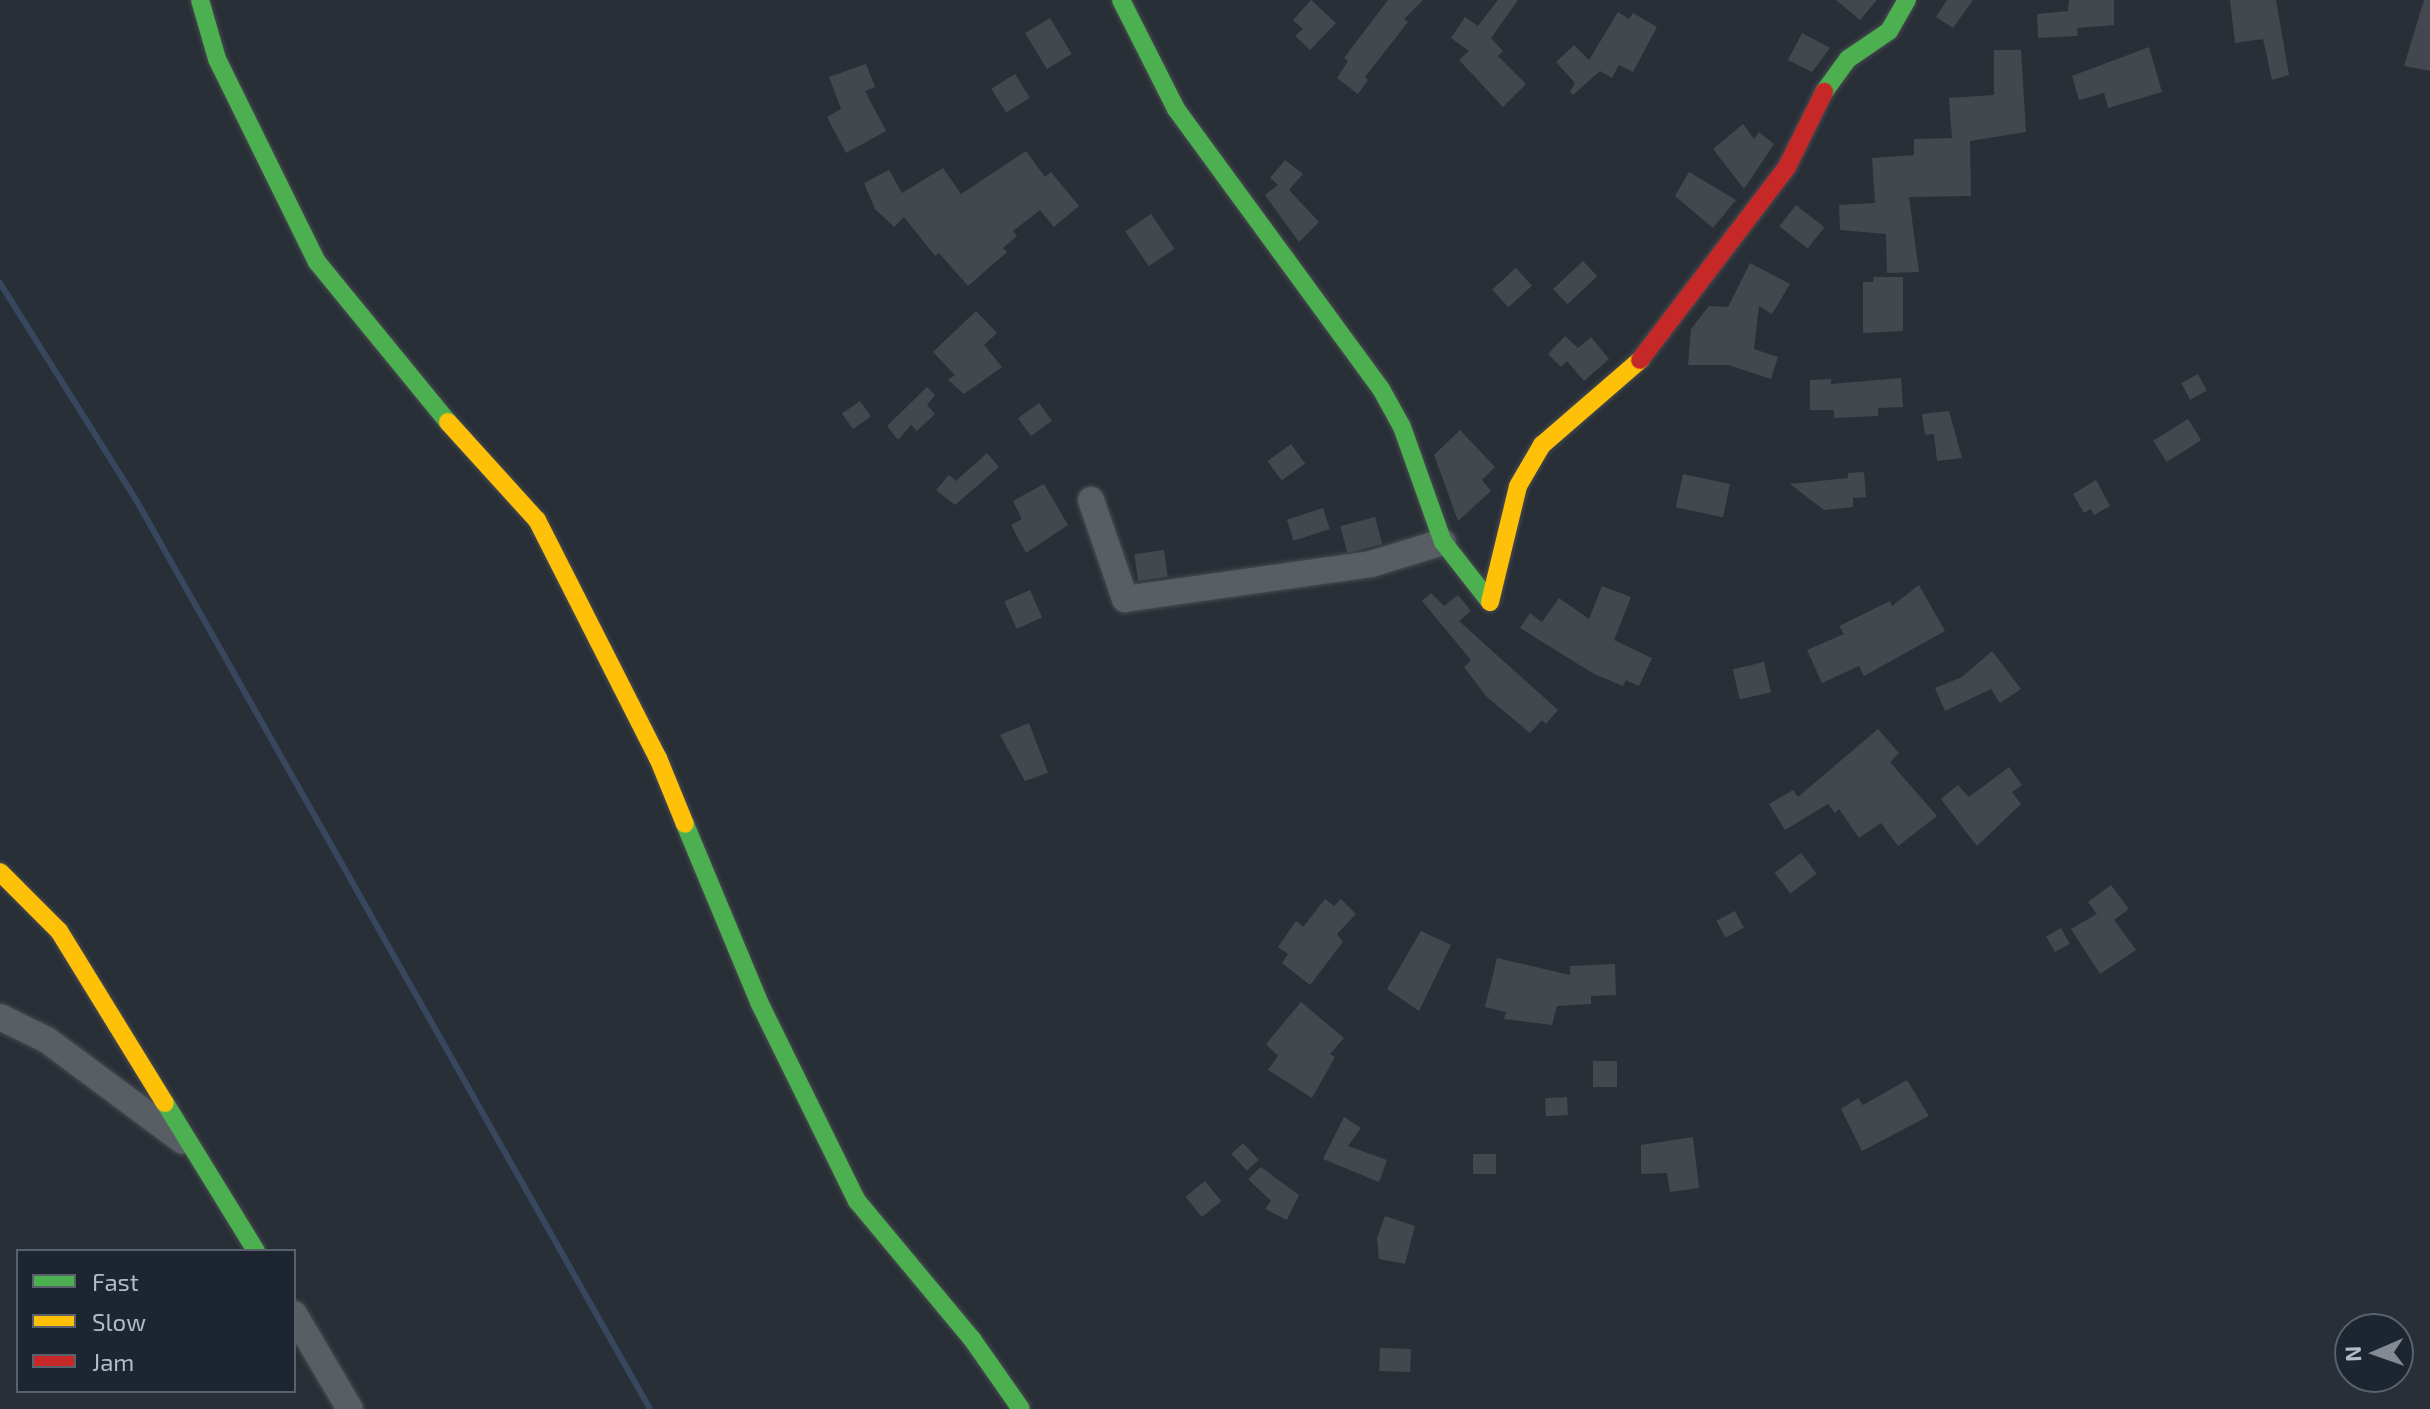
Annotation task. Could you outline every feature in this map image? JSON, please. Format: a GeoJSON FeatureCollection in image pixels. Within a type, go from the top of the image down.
{"type":"FeatureCollection","features":[{"type":"Feature","properties":{"kind":"street"},"geometry":{"type":"LineString","coordinates":[[200,0],[217,59],[317,262],[397,365],[537,520],[658,758],[759,1002],[857,1201],[914,1275],[972,1339],[1021,1409]]}},
{"type":"Feature","properties":{"kind":"street"},"geometry":{"type":"LineString","coordinates":[[1121,0],[1176,109],[1381,389],[1402,427],[1443,542],[1490,602],[1518,486],[1542,445],[1642,359],[1787,167],[1812,109],[1848,59],[1889,31],[1907,0]]}},
{"type":"Feature","properties":{"kind":"street"},"geometry":{"type":"LineString","coordinates":[[1091,500],[1125,599],[1371,564],[1443,542]]}},
{"type":"Feature","properties":{"kind":"street"},"geometry":{"type":"LineString","coordinates":[[0,872],[59,931],[255,1249]]}},
{"type":"Feature","properties":{"kind":"street"},"geometry":{"type":"LineString","coordinates":[[0,1017],[47,1040],[189,1145]]}},
{"type":"Feature","properties":{"kind":"street"},"geometry":{"type":"LineString","coordinates":[[296,1317],[350,1409]]}},
{"type":"Feature","properties":{"kind":"building"},"geometry":{"type":"Polygon","coordinates":[[[1311,0],[1336,23],[1310,50],[1295,36],[1303,29],[1293,20],[1311,0]]]}},
{"type":"Feature","properties":{"kind":"building"},"geometry":{"type":"Polygon","coordinates":[[[1388,0],[1423,0],[1404,19],[1408,22],[1365,77],[1368,80],[1358,94],[1337,78],[1348,61],[1344,58],[1388,0]]]}},
{"type":"Feature","properties":{"kind":"building"},"geometry":{"type":"Polygon","coordinates":[[[1498,0],[1518,0],[1491,38],[1503,51],[1498,56],[1526,84],[1503,107],[1459,60],[1469,51],[1451,38],[1465,17],[1478,26],[1498,0]]]}},
{"type":"Feature","properties":{"kind":"building"},"geometry":{"type":"Polygon","coordinates":[[[1836,0],[1877,0],[1860,20],[1836,0]]]}},
{"type":"Feature","properties":{"kind":"building"},"geometry":{"type":"Polygon","coordinates":[[[1947,0],[1973,0],[1953,28],[1936,17],[1947,0]]]}},
{"type":"Feature","properties":{"kind":"building"},"geometry":{"type":"Polygon","coordinates":[[[2069,0],[2114,0],[2114,25],[2077,28],[2078,36],[2038,38],[2037,14],[2068,11],[2069,0]]]}},
{"type":"Feature","properties":{"kind":"building"},"geometry":{"type":"Polygon","coordinates":[[[2230,0],[2276,0],[2289,75],[2272,80],[2263,39],[2235,43],[2230,0]]]}},
{"type":"Feature","properties":{"kind":"building"},"geometry":{"type":"Polygon","coordinates":[[[2424,0],[2430,0],[2430,71],[2404,66],[2424,0]]]}},
{"type":"Feature","properties":{"kind":"building"},"geometry":{"type":"Polygon","coordinates":[[[1618,12],[1629,19],[1633,13],[1657,27],[1633,72],[1619,65],[1612,78],[1600,71],[1573,95],[1570,92],[1575,83],[1556,62],[1574,45],[1589,60],[1618,12]]]}},
{"type":"Feature","properties":{"kind":"building"},"geometry":{"type":"Polygon","coordinates":[[[1050,18],[1072,54],[1047,69],[1025,33],[1050,18]]]}},
{"type":"Feature","properties":{"kind":"building"},"geometry":{"type":"Polygon","coordinates":[[[1802,33],[1830,48],[1812,72],[1788,60],[1802,33]]]}},
{"type":"Feature","properties":{"kind":"building"},"geometry":{"type":"Polygon","coordinates":[[[2149,47],[2162,92],[2108,108],[2104,93],[2079,100],[2072,76],[2149,47]]]}},
{"type":"Feature","properties":{"kind":"building"},"geometry":{"type":"Polygon","coordinates":[[[1994,50],[2021,50],[2026,132],[1970,141],[1971,196],[1909,197],[1919,272],[1887,273],[1886,234],[1840,230],[1839,205],[1875,203],[1872,158],[1914,155],[1914,139],[1952,138],[1949,98],[1994,95],[1994,50]]]}},
{"type":"Feature","properties":{"kind":"building"},"geometry":{"type":"Polygon","coordinates":[[[866,64],[875,87],[865,91],[886,131],[846,153],[827,117],[841,109],[829,77],[866,64]]]}},
{"type":"Feature","properties":{"kind":"building"},"geometry":{"type":"Polygon","coordinates":[[[1015,74],[1030,98],[1006,113],[991,89],[1015,74]]]}},
{"type":"Feature","properties":{"kind":"building"},"geometry":{"type":"Polygon","coordinates":[[[1743,124],[1754,139],[1759,132],[1774,144],[1744,189],[1713,149],[1743,124]]]}},
{"type":"Feature","properties":{"kind":"building"},"geometry":{"type":"Polygon","coordinates":[[[1026,151],[1045,177],[1051,172],[1079,206],[1054,227],[1040,210],[1013,231],[1017,236],[1003,248],[1007,252],[968,286],[939,253],[935,256],[904,217],[894,227],[875,209],[864,183],[889,170],[902,193],[943,168],[961,194],[1026,151]]]}},
{"type":"Feature","properties":{"kind":"building"},"geometry":{"type":"Polygon","coordinates":[[[1285,160],[1303,174],[1289,190],[1319,222],[1299,242],[1265,195],[1278,185],[1270,178],[1285,160]]]}},
{"type":"Feature","properties":{"kind":"building"},"geometry":{"type":"Polygon","coordinates":[[[1689,172],[1736,200],[1713,228],[1675,196],[1689,172]]]}},
{"type":"Feature","properties":{"kind":"building"},"geometry":{"type":"Polygon","coordinates":[[[1796,205],[1824,227],[1808,248],[1779,226],[1796,205]]]}},
{"type":"Feature","properties":{"kind":"building"},"geometry":{"type":"Polygon","coordinates":[[[1151,214],[1174,249],[1149,266],[1125,231],[1151,214]]]}},
{"type":"Feature","properties":{"kind":"building"},"geometry":{"type":"Polygon","coordinates":[[[1583,261],[1597,276],[1567,304],[1553,289],[1583,261]]]}},
{"type":"Feature","properties":{"kind":"building"},"geometry":{"type":"Polygon","coordinates":[[[1750,263],[1790,284],[1772,314],[1759,306],[1754,349],[1778,357],[1771,379],[1728,365],[1688,365],[1691,329],[1709,306],[1728,307],[1750,263]]]}},
{"type":"Feature","properties":{"kind":"building"},"geometry":{"type":"Polygon","coordinates":[[[1516,268],[1532,286],[1508,307],[1492,289],[1516,268]]]}},
{"type":"Feature","properties":{"kind":"building"},"geometry":{"type":"Polygon","coordinates":[[[1874,277],[1903,277],[1903,331],[1863,333],[1863,282],[1873,282],[1874,277]]]}},
{"type":"Feature","properties":{"kind":"building"},"geometry":{"type":"Polygon","coordinates":[[[976,311],[997,333],[984,345],[1002,367],[964,394],[948,380],[955,375],[933,352],[976,311]]]}},
{"type":"Feature","properties":{"kind":"building"},"geometry":{"type":"Polygon","coordinates":[[[1565,336],[1578,348],[1591,337],[1609,359],[1584,381],[1567,361],[1561,367],[1548,354],[1565,336]]]}},
{"type":"Feature","properties":{"kind":"building"},"geometry":{"type":"Polygon","coordinates":[[[2198,374],[2207,391],[2190,400],[2181,383],[2198,374]]]}},
{"type":"Feature","properties":{"kind":"building"},"geometry":{"type":"Polygon","coordinates":[[[1901,378],[1903,407],[1878,408],[1878,416],[1834,418],[1834,410],[1810,410],[1810,380],[1831,379],[1831,384],[1901,378]]]}},
{"type":"Feature","properties":{"kind":"building"},"geometry":{"type":"Polygon","coordinates":[[[927,387],[935,395],[927,405],[935,414],[917,431],[911,425],[898,440],[887,426],[927,387]]]}},
{"type":"Feature","properties":{"kind":"building"},"geometry":{"type":"Polygon","coordinates":[[[860,401],[871,417],[853,429],[842,414],[860,401]]]}},
{"type":"Feature","properties":{"kind":"building"},"geometry":{"type":"Polygon","coordinates":[[[1039,403],[1052,421],[1031,436],[1018,418],[1039,403]]]}},
{"type":"Feature","properties":{"kind":"building"},"geometry":{"type":"Polygon","coordinates":[[[1949,411],[1962,458],[1937,461],[1934,434],[1925,435],[1922,414],[1949,411]]]}},
{"type":"Feature","properties":{"kind":"building"},"geometry":{"type":"Polygon","coordinates":[[[2188,419],[2201,440],[2166,462],[2153,441],[2188,419]]]}},
{"type":"Feature","properties":{"kind":"building"},"geometry":{"type":"Polygon","coordinates":[[[1460,430],[1495,467],[1482,480],[1491,491],[1458,521],[1434,455],[1460,430]]]}},
{"type":"Feature","properties":{"kind":"building"},"geometry":{"type":"Polygon","coordinates":[[[1291,444],[1305,463],[1282,480],[1268,461],[1291,444]]]}},
{"type":"Feature","properties":{"kind":"building"},"geometry":{"type":"Polygon","coordinates":[[[987,453],[999,467],[955,505],[936,490],[949,475],[956,481],[987,453]]]}},
{"type":"Feature","properties":{"kind":"building"},"geometry":{"type":"Polygon","coordinates":[[[1864,472],[1866,497],[1853,498],[1853,507],[1824,510],[1790,484],[1848,478],[1848,473],[1864,472]]]}},
{"type":"Feature","properties":{"kind":"building"},"geometry":{"type":"Polygon","coordinates":[[[1683,474],[1730,484],[1723,517],[1676,507],[1683,474]]]}},
{"type":"Feature","properties":{"kind":"building"},"geometry":{"type":"Polygon","coordinates":[[[2096,480],[2110,506],[2094,515],[2091,509],[2084,513],[2073,494],[2096,480]]]}},
{"type":"Feature","properties":{"kind":"building"},"geometry":{"type":"Polygon","coordinates":[[[1044,484],[1068,525],[1026,553],[1011,525],[1022,519],[1013,501],[1044,484]]]}},
{"type":"Feature","properties":{"kind":"building"},"geometry":{"type":"Polygon","coordinates":[[[1323,508],[1330,529],[1294,541],[1287,520],[1323,508]]]}},
{"type":"Feature","properties":{"kind":"building"},"geometry":{"type":"Polygon","coordinates":[[[1375,517],[1382,544],[1347,553],[1340,526],[1375,517]]]}},
{"type":"Feature","properties":{"kind":"building"},"geometry":{"type":"Polygon","coordinates":[[[1164,550],[1168,577],[1138,581],[1134,554],[1164,550]]]}},
{"type":"Feature","properties":{"kind":"building"},"geometry":{"type":"Polygon","coordinates":[[[1919,585],[1945,631],[1864,676],[1859,666],[1822,683],[1807,650],[1844,634],[1839,626],[1890,601],[1892,606],[1919,585]]]}},
{"type":"Feature","properties":{"kind":"building"},"geometry":{"type":"Polygon","coordinates":[[[1602,586],[1631,597],[1614,640],[1652,658],[1639,686],[1626,680],[1623,686],[1594,674],[1520,628],[1530,613],[1542,622],[1559,598],[1589,619],[1602,586]]]}},
{"type":"Feature","properties":{"kind":"building"},"geometry":{"type":"Polygon","coordinates":[[[1030,590],[1042,617],[1017,629],[1004,601],[1030,590]]]}},
{"type":"Feature","properties":{"kind":"building"},"geometry":{"type":"Polygon","coordinates":[[[1431,593],[1444,606],[1458,595],[1471,611],[1459,621],[1558,710],[1546,724],[1542,720],[1530,733],[1486,696],[1464,667],[1471,660],[1422,601],[1431,593]]]}},
{"type":"Feature","properties":{"kind":"building"},"geometry":{"type":"Polygon","coordinates":[[[1992,651],[2021,689],[2000,703],[1991,689],[1945,711],[1935,688],[1962,677],[1992,651]]]}},
{"type":"Feature","properties":{"kind":"building"},"geometry":{"type":"Polygon","coordinates":[[[1764,662],[1771,692],[1740,699],[1733,669],[1764,662]]]}},
{"type":"Feature","properties":{"kind":"building"},"geometry":{"type":"Polygon","coordinates":[[[1029,723],[1048,773],[1025,781],[1000,735],[1029,723]]]}},
{"type":"Feature","properties":{"kind":"building"},"geometry":{"type":"Polygon","coordinates":[[[1878,729],[1899,753],[1890,762],[1937,816],[1898,846],[1881,823],[1859,838],[1839,809],[1835,813],[1828,804],[1785,830],[1769,804],[1793,790],[1798,797],[1878,729]]]}},
{"type":"Feature","properties":{"kind":"building"},"geometry":{"type":"Polygon","coordinates":[[[2009,767],[2022,785],[2012,792],[2021,804],[1977,846],[1941,799],[1958,785],[1969,797],[2009,767]]]}},
{"type":"Feature","properties":{"kind":"building"},"geometry":{"type":"Polygon","coordinates":[[[1801,853],[1817,874],[1790,894],[1775,873],[1801,853]]]}},
{"type":"Feature","properties":{"kind":"building"},"geometry":{"type":"Polygon","coordinates":[[[2111,885],[2129,909],[2114,920],[2136,950],[2100,974],[2071,929],[2097,914],[2088,902],[2111,885]]]}},
{"type":"Feature","properties":{"kind":"building"},"geometry":{"type":"Polygon","coordinates":[[[1325,899],[1334,906],[1341,899],[1356,914],[1337,934],[1343,942],[1310,985],[1282,963],[1288,954],[1278,947],[1296,921],[1303,927],[1325,899]]]}},
{"type":"Feature","properties":{"kind":"building"},"geometry":{"type":"Polygon","coordinates":[[[1735,911],[1744,928],[1725,938],[1716,921],[1735,911]]]}},
{"type":"Feature","properties":{"kind":"building"},"geometry":{"type":"Polygon","coordinates":[[[2061,928],[2070,944],[2055,952],[2046,936],[2061,928]]]}},
{"type":"Feature","properties":{"kind":"building"},"geometry":{"type":"Polygon","coordinates":[[[1421,931],[1451,945],[1419,1011],[1387,989],[1421,931]]]}},
{"type":"Feature","properties":{"kind":"building"},"geometry":{"type":"Polygon","coordinates":[[[1497,958],[1570,975],[1570,966],[1615,964],[1616,995],[1591,996],[1591,1004],[1557,1006],[1552,1025],[1504,1019],[1506,1012],[1485,1007],[1497,958]]]}},
{"type":"Feature","properties":{"kind":"building"},"geometry":{"type":"Polygon","coordinates":[[[1301,1002],[1344,1038],[1330,1054],[1335,1057],[1312,1098],[1268,1070],[1278,1056],[1266,1044],[1301,1002]]]}},
{"type":"Feature","properties":{"kind":"building"},"geometry":{"type":"Polygon","coordinates":[[[1593,1061],[1617,1061],[1617,1087],[1593,1087],[1593,1061]]]}},
{"type":"Feature","properties":{"kind":"building"},"geometry":{"type":"Polygon","coordinates":[[[1907,1080],[1929,1116],[1862,1151],[1841,1109],[1858,1098],[1863,1105],[1907,1080]]]}},
{"type":"Feature","properties":{"kind":"building"},"geometry":{"type":"Polygon","coordinates":[[[1567,1097],[1568,1115],[1546,1116],[1545,1098],[1567,1097]]]}},
{"type":"Feature","properties":{"kind":"building"},"geometry":{"type":"Polygon","coordinates":[[[1344,1117],[1361,1128],[1348,1146],[1387,1160],[1379,1182],[1323,1159],[1344,1117]]]}},
{"type":"Feature","properties":{"kind":"building"},"geometry":{"type":"Polygon","coordinates":[[[1693,1137],[1699,1188],[1670,1192],[1667,1173],[1641,1174],[1641,1145],[1693,1137]]]}},
{"type":"Feature","properties":{"kind":"building"},"geometry":{"type":"Polygon","coordinates":[[[1243,1143],[1259,1160],[1247,1171],[1231,1154],[1243,1143]]]}},
{"type":"Feature","properties":{"kind":"building"},"geometry":{"type":"Polygon","coordinates":[[[1473,1154],[1496,1154],[1496,1174],[1473,1174],[1473,1154]]]}},
{"type":"Feature","properties":{"kind":"building"},"geometry":{"type":"Polygon","coordinates":[[[1261,1167],[1299,1195],[1287,1220],[1265,1209],[1271,1201],[1248,1179],[1261,1167]]]}},
{"type":"Feature","properties":{"kind":"building"},"geometry":{"type":"Polygon","coordinates":[[[1205,1181],[1221,1201],[1202,1217],[1186,1197],[1205,1181]]]}},
{"type":"Feature","properties":{"kind":"building"},"geometry":{"type":"Polygon","coordinates":[[[1385,1216],[1415,1226],[1405,1264],[1379,1259],[1377,1238],[1385,1216]]]}},
{"type":"Feature","properties":{"kind":"building"},"geometry":{"type":"Polygon","coordinates":[[[1380,1348],[1411,1349],[1410,1372],[1379,1371],[1380,1348]]]}},
{"type":"Feature","properties":{"kind":"waterway"},"geometry":{"type":"LineString","coordinates":[[0,283],[135,498],[650,1409]]}},
{"type":"Feature","properties":{"kind":"traffic: fast"},"geometry":{"type":"LineString","coordinates":[[200,0],[217,59],[317,262],[448,422]]}},
{"type":"Feature","properties":{"kind":"traffic: fast"},"geometry":{"type":"LineString","coordinates":[[1121,0],[1176,109],[1381,389],[1402,427],[1443,542],[1490,602]]}},
{"type":"Feature","properties":{"kind":"traffic: fast"},"geometry":{"type":"LineString","coordinates":[[1824,92],[1848,59],[1889,31],[1907,0]]}},
{"type":"Feature","properties":{"kind":"traffic: fast"},"geometry":{"type":"LineString","coordinates":[[685,824],[759,1002],[857,1201],[972,1339],[1021,1409]]}},
{"type":"Feature","properties":{"kind":"traffic: fast"},"geometry":{"type":"LineString","coordinates":[[165,1103],[255,1249]]}},
{"type":"Feature","properties":{"kind":"traffic: slow"},"geometry":{"type":"LineString","coordinates":[[1490,602],[1518,486],[1542,445],[1640,360]]}},
{"type":"Feature","properties":{"kind":"traffic: slow"},"geometry":{"type":"LineString","coordinates":[[448,422],[537,520],[658,758],[685,824]]}},
{"type":"Feature","properties":{"kind":"traffic: slow"},"geometry":{"type":"LineString","coordinates":[[0,872],[59,931],[165,1103]]}},
{"type":"Feature","properties":{"kind":"traffic: jam"},"geometry":{"type":"LineString","coordinates":[[1640,360],[1787,167],[1824,92]]}}]}
